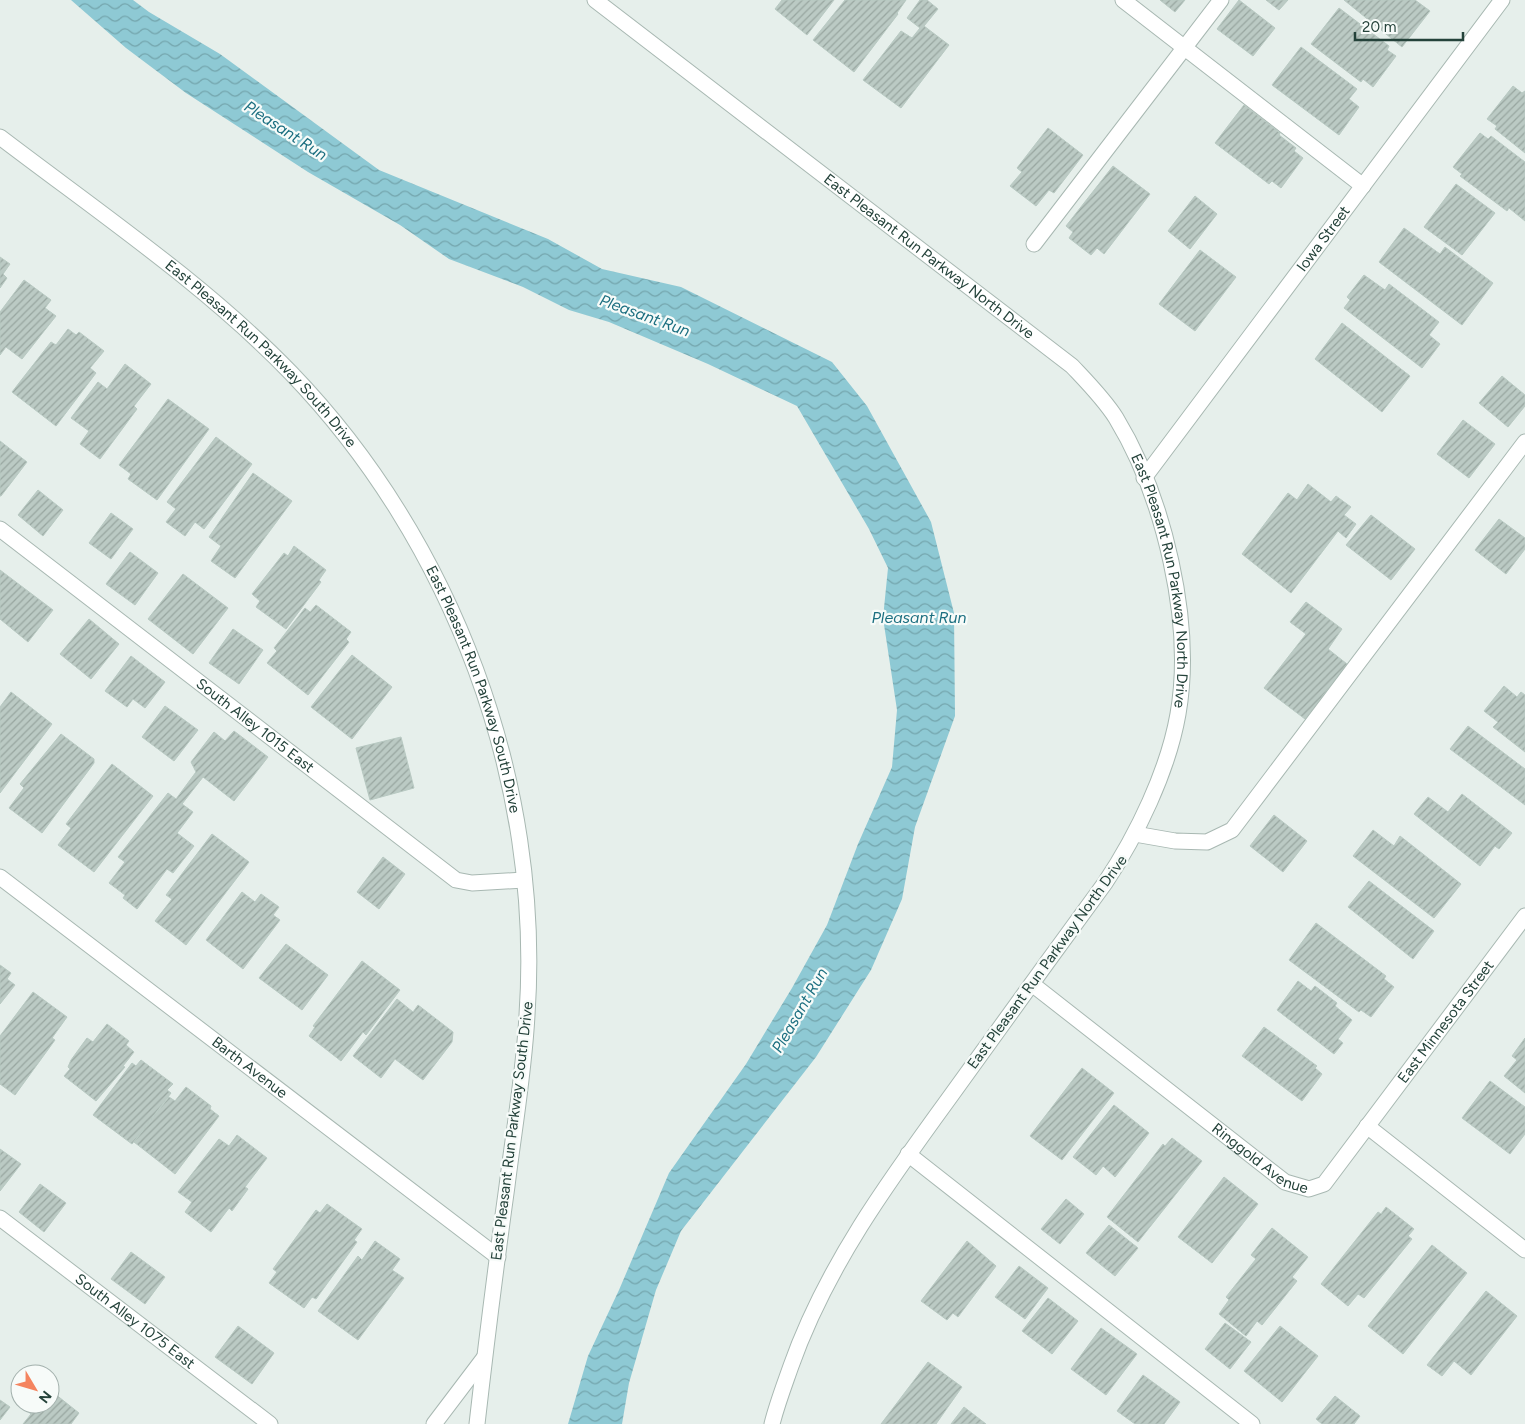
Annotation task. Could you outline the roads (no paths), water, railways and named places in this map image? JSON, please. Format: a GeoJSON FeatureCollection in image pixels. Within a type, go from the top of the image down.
{"type":"FeatureCollection","features":[{"type":"Feature","properties":{"kind":"street","name":"East Pleasant Run Parkway North Drive"},"geometry":{"type":"LineString","coordinates":[[595,0],[1060,356],[1107,404],[1124,434],[1144,478],[1162,528],[1178,594],[1182,680],[1175,731],[1146,810],[1135,834],[1105,883],[908,1154],[858,1227],[826,1285],[798,1346],[772,1424]]}},
{"type":"Feature","properties":{"kind":"street"},"geometry":{"type":"LineString","coordinates":[[1123,0],[1363,186]]}},
{"type":"Feature","properties":{"kind":"street"},"geometry":{"type":"LineString","coordinates":[[1034,244],[1220,0]]}},
{"type":"Feature","properties":{"kind":"street","name":"Iowa Street"},"geometry":{"type":"LineString","coordinates":[[1144,478],[1502,0]]}},
{"type":"Feature","properties":{"kind":"street","name":"East Pleasant Run Parkway South Drive"},"geometry":{"type":"LineString","coordinates":[[0,137],[206,294],[254,337],[323,409],[374,474],[432,572],[460,631],[479,678],[510,787],[524,880],[528,950],[528,1016],[477,1424]]}},
{"type":"Feature","properties":{"kind":"street"},"geometry":{"type":"LineString","coordinates":[[1135,834],[1174,841],[1207,842],[1232,830],[1525,442]]}},
{"type":"Feature","properties":{"kind":"street","name":"South Alley 1015 East"},"geometry":{"type":"LineString","coordinates":[[0,529],[456,880],[472,883],[524,880]]}},
{"type":"Feature","properties":{"kind":"street","name":"Barth Avenue"},"geometry":{"type":"LineString","coordinates":[[0,877],[498,1257]]}},
{"type":"Feature","properties":{"kind":"street","name":"East Minnesota Street"},"geometry":{"type":"LineString","coordinates":[[1367,1126],[1525,916]]}},
{"type":"Feature","properties":{"kind":"street","name":"Ringgold Avenue"},"geometry":{"type":"LineString","coordinates":[[1032,984],[1285,1182],[1309,1188],[1324,1184],[1367,1126]]}},
{"type":"Feature","properties":{"kind":"street"},"geometry":{"type":"LineString","coordinates":[[1367,1126],[1525,1250]]}},
{"type":"Feature","properties":{"kind":"street"},"geometry":{"type":"LineString","coordinates":[[908,1154],[1252,1424]]}},
{"type":"Feature","properties":{"kind":"street","name":"South Alley 1075 East"},"geometry":{"type":"LineString","coordinates":[[0,1218],[270,1424]]}},
{"type":"Feature","properties":{"kind":"street"},"geometry":{"type":"LineString","coordinates":[[434,1424],[485,1356]]}},
{"type":"Feature","properties":{"kind":"water","name":"Pleasant Run"},"geometry":{"type":"Polygon","coordinates":[[[71,0],[133,0],[149,12],[220,54],[379,170],[548,239],[602,269],[681,287],[832,362],[867,406],[931,522],[954,613],[955,716],[915,827],[902,899],[871,970],[816,1057],[681,1231],[656,1290],[629,1383],[622,1424],[568,1424],[588,1356],[619,1290],[669,1173],[746,1064],[827,925],[858,844],[892,767],[897,710],[883,618],[888,568],[869,529],[797,406],[708,364],[609,322],[569,310],[523,287],[449,259],[400,225],[308,172],[186,93],[126,48],[71,0]]]}}]}
